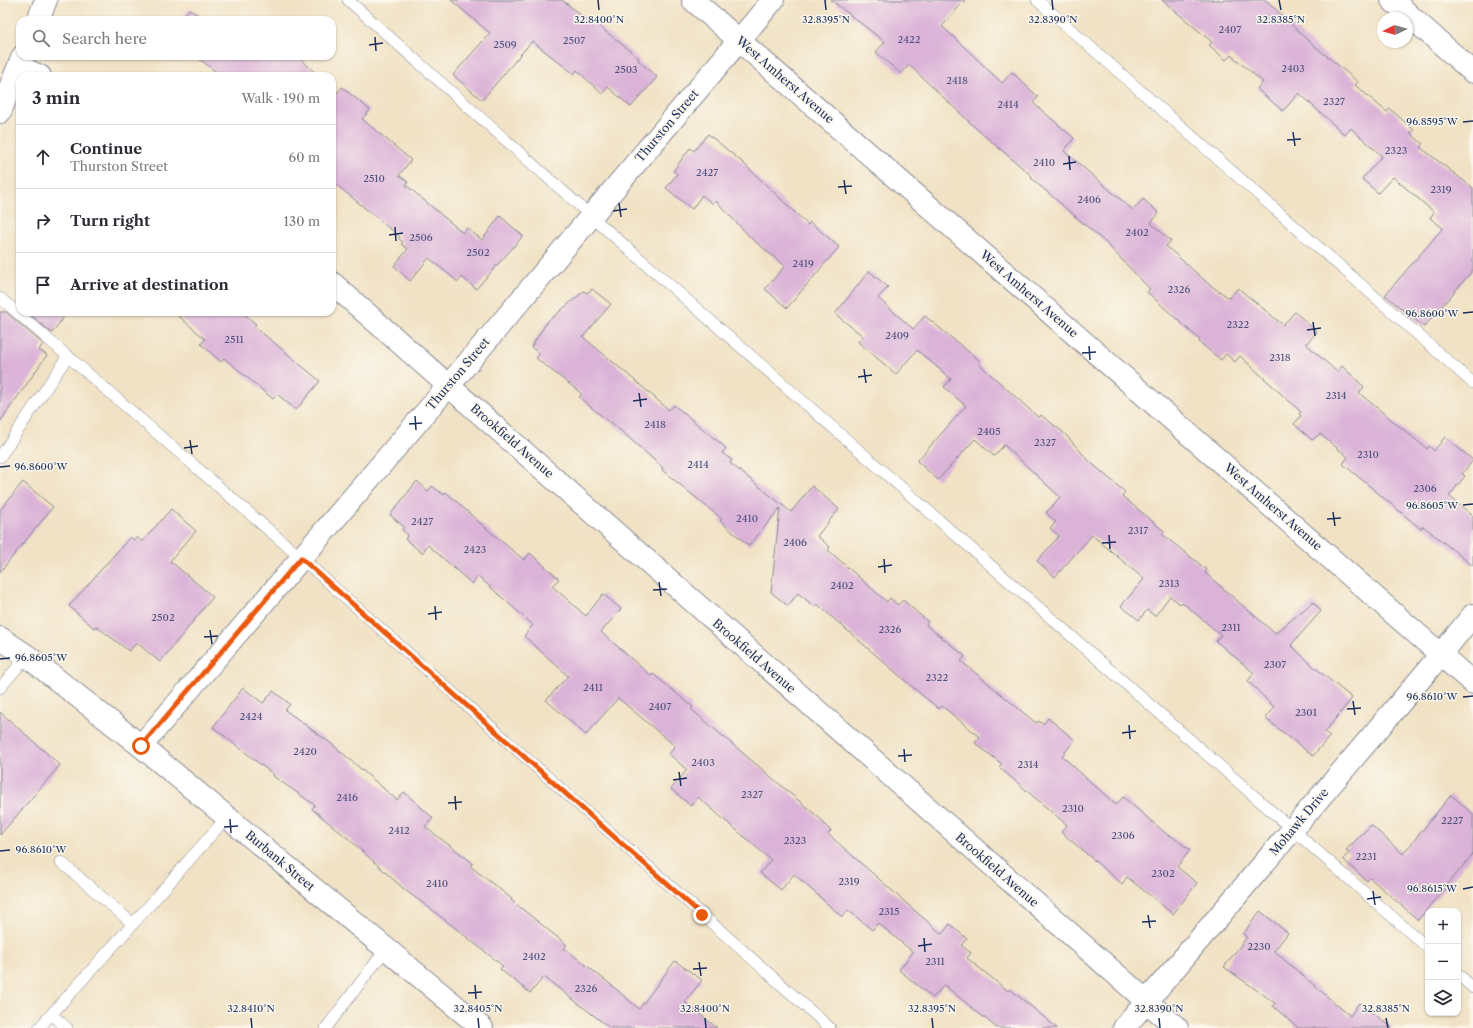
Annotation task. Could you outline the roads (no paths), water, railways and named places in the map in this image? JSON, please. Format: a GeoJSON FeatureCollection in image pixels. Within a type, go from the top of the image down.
{"type":"FeatureCollection","features":[{"type":"Feature","properties":{"kind":"street"},"geometry":{"type":"LineString","coordinates":[[40,16],[46,0]]}},
{"type":"Feature","properties":{"kind":"street","name":"West Amherst Avenue"},"geometry":{"type":"LineString","coordinates":[[693,0],[1473,683]]}},
{"type":"Feature","properties":{"kind":"street","name":"Thurston Street"},"geometry":{"type":"LineString","coordinates":[[141,746],[449,385],[773,0]]}},
{"type":"Feature","properties":{"kind":"street"},"geometry":{"type":"LineString","coordinates":[[1392,0],[1473,72]]}},
{"type":"Feature","properties":{"kind":"street"},"geometry":{"type":"LineString","coordinates":[[17,72],[21,62],[35,72]]}},
{"type":"Feature","properties":{"kind":"street"},"geometry":{"type":"LineString","coordinates":[[0,112],[16,74]]}},
{"type":"Feature","properties":{"kind":"street","name":"Brookfield Avenue"},"geometry":{"type":"LineString","coordinates":[[336,286],[1177,1028]]}},
{"type":"Feature","properties":{"kind":"street","name":"Mohawk Drive"},"geometry":{"type":"LineString","coordinates":[[1124,1028],[1473,615]]}},
{"type":"Feature","properties":{"kind":"street","name":"Burbank Street"},"geometry":{"type":"LineString","coordinates":[[0,638],[27,656],[141,746],[482,1028]]}},
{"type":"Feature","properties":{"kind":"lane"},"geometry":{"type":"LineString","coordinates":[[348,0],[591,216],[1425,945]]}},
{"type":"Feature","properties":{"kind":"lane"},"geometry":{"type":"LineString","coordinates":[[1037,0],[1473,384]]}},
{"type":"Feature","properties":{"kind":"lane"},"geometry":{"type":"LineString","coordinates":[[0,298],[16,312]]}},
{"type":"Feature","properties":{"kind":"lane"},"geometry":{"type":"LineString","coordinates":[[21,316],[301,558],[830,1028]]}},
{"type":"Feature","properties":{"kind":"lane"},"geometry":{"type":"LineString","coordinates":[[0,457],[68,356]]}},
{"type":"Feature","properties":{"kind":"lane"},"geometry":{"type":"LineString","coordinates":[[0,688],[27,656]]}},
{"type":"Feature","properties":{"kind":"lane"},"geometry":{"type":"LineString","coordinates":[[39,1028],[227,817]]}},
{"type":"Feature","properties":{"kind":"lane"},"geometry":{"type":"LineString","coordinates":[[61,862],[133,924]]}},
{"type":"Feature","properties":{"kind":"lane"},"geometry":{"type":"LineString","coordinates":[[326,1028],[386,949]]}},
{"type":"Feature","properties":{"kind":"lane"},"geometry":{"type":"LineString","coordinates":[[1461,977],[1473,988]]}},
{"type":"Feature","properties":{"kind":"lane"},"geometry":{"type":"LineString","coordinates":[[52,1015],[66,1028]]}}]}
